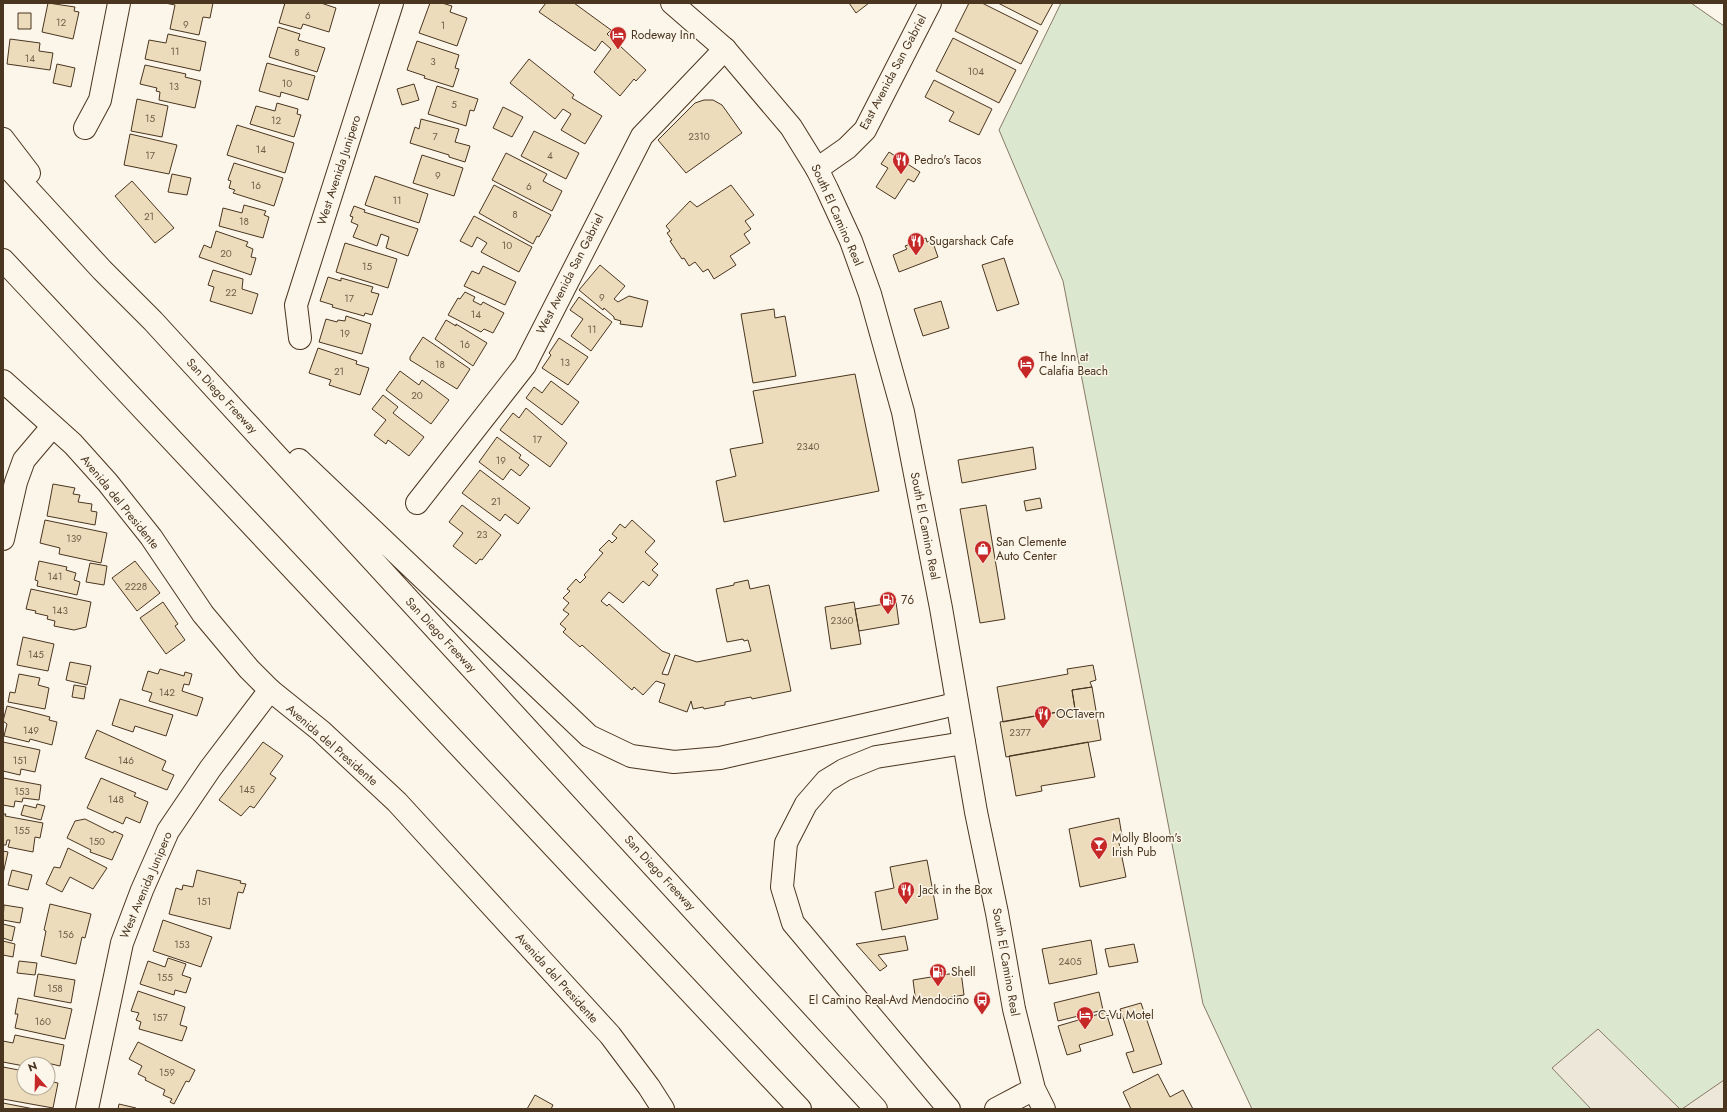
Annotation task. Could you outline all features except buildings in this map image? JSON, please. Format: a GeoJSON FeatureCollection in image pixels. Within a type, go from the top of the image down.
{"type":"FeatureCollection","features":[{"type":"Feature","properties":{"kind":"main road"},"geometry":{"type":"LineString","coordinates":[[85,128],[100,100],[119,3]]}},
{"type":"Feature","properties":{"kind":"main road","name":"West Avenida Junipero"},"geometry":{"type":"LineString","coordinates":[[300,338],[296,305],[392,3]]}},
{"type":"Feature","properties":{"kind":"main road","name":"South El Camino Real"},"geometry":{"type":"LineString","coordinates":[[672,3],[725,49],[791,126],[817,169],[851,241],[868,287],[901,404],[941,608],[964,743],[1014,1009],[1034,1089],[1044,1109]]}},
{"type":"Feature","properties":{"kind":"main road","name":"East Avenida San Gabriel"},"geometry":{"type":"LineString","coordinates":[[817,169],[847,148],[865,130],[930,3]]}},
{"type":"Feature","properties":{"kind":"main road","name":"West Avenida San Gabriel"},"geometry":{"type":"LineString","coordinates":[[417,503],[525,365],[642,136],[725,49]]}},
{"type":"Feature","properties":{"kind":"main road"},"geometry":{"type":"LineString","coordinates":[[3,139],[102,270]]}},
{"type":"Feature","properties":{"kind":"main road","name":"San Diego Freeway"},"geometry":{"type":"LineString","coordinates":[[3,162],[102,270],[153,321],[876,1109]]}},
{"type":"Feature","properties":{"kind":"main road"},"geometry":{"type":"LineString","coordinates":[[3,260],[35,296],[800,1109]]}},
{"type":"Feature","properties":{"kind":"main road"},"geometry":{"type":"LineString","coordinates":[[3,267],[35,296]]}},
{"type":"Feature","properties":{"kind":"main road"},"geometry":{"type":"LineString","coordinates":[[153,321],[589,736],[631,756],[674,762],[720,758],[957,703]]}},
{"type":"Feature","properties":{"kind":"main road","name":"Avenida del Presidente"},"geometry":{"type":"LineString","coordinates":[[3,381],[72,444],[108,482],[151,537],[203,614],[249,669],[270,690],[321,731],[397,802],[610,1035],[649,1087],[663,1109]]}},
{"type":"Feature","properties":{"kind":"main road"},"geometry":{"type":"LineString","coordinates":[[3,539],[16,482],[24,460],[52,427]]}},
{"type":"Feature","properties":{"kind":"main road","name":"West Avenida Junipero"},"geometry":{"type":"LineString","coordinates":[[87,1109],[122,943],[162,844],[168,831],[188,800],[270,690]]}},
{"type":"Feature","properties":{"kind":"main road"},"geometry":{"type":"LineString","coordinates":[[949,1109],[793,923],[782,887],[786,843],[806,804],[826,781],[844,770],[876,757],[964,743]]}},
{"type":"Feature","properties":{"kind":"main road"},"geometry":{"type":"LineString","coordinates":[[996,1109],[1034,1089]]}},
{"type":"Feature","properties":{"kind":"green space"},"geometry":{"type":"Polygon","coordinates":[[[1061,3],[1691,3],[1724,26],[1724,1109],[1252,1109],[1203,1004],[1063,281],[999,130],[1061,3]]]}},
{"type":"Feature","properties":{"kind":"shaded area"},"geometry":{"type":"Polygon","coordinates":[[[1598,1029],[1680,1109],[1591,1109],[1552,1068],[1598,1029]]]}},
{"type":"Feature","properties":{"kind":"shaded area"},"geometry":{"type":"Polygon","coordinates":[[[1724,1080],[1724,1109],[1682,1109],[1724,1080]]]}},
{"type":"Feature","properties":{"kind":"place","name":"Rodeway Inn"},"geometry":{"type":"Point","coordinates":[618,50]}},
{"type":"Feature","properties":{"kind":"place","name":"Pedro's Tacos"},"geometry":{"type":"Point","coordinates":[901,175]}},
{"type":"Feature","properties":{"kind":"place","name":"Sugarshack Cafe"},"geometry":{"type":"Point","coordinates":[916,256]}},
{"type":"Feature","properties":{"kind":"place","name":"The Inn at Calafia Beach"},"geometry":{"type":"Point","coordinates":[1026,379]}},
{"type":"Feature","properties":{"kind":"place","name":"San Clemente Auto Center"},"geometry":{"type":"Point","coordinates":[983,564]}},
{"type":"Feature","properties":{"kind":"place","name":"76"},"geometry":{"type":"Point","coordinates":[888,615]}},
{"type":"Feature","properties":{"kind":"place","name":"OCTavern"},"geometry":{"type":"Point","coordinates":[1043,729]}},
{"type":"Feature","properties":{"kind":"place","name":"Molly Bloom's Irish Pub"},"geometry":{"type":"Point","coordinates":[1099,860]}},
{"type":"Feature","properties":{"kind":"place","name":"Jack in the Box"},"geometry":{"type":"Point","coordinates":[906,905]}},
{"type":"Feature","properties":{"kind":"place","name":"Shell"},"geometry":{"type":"Point","coordinates":[938,987]}},
{"type":"Feature","properties":{"kind":"place","name":"El Camino Real-Avd Mendocino"},"geometry":{"type":"Point","coordinates":[982,1015]}},
{"type":"Feature","properties":{"kind":"place","name":"C-Vu Motel"},"geometry":{"type":"Point","coordinates":[1085,1030]}}]}
